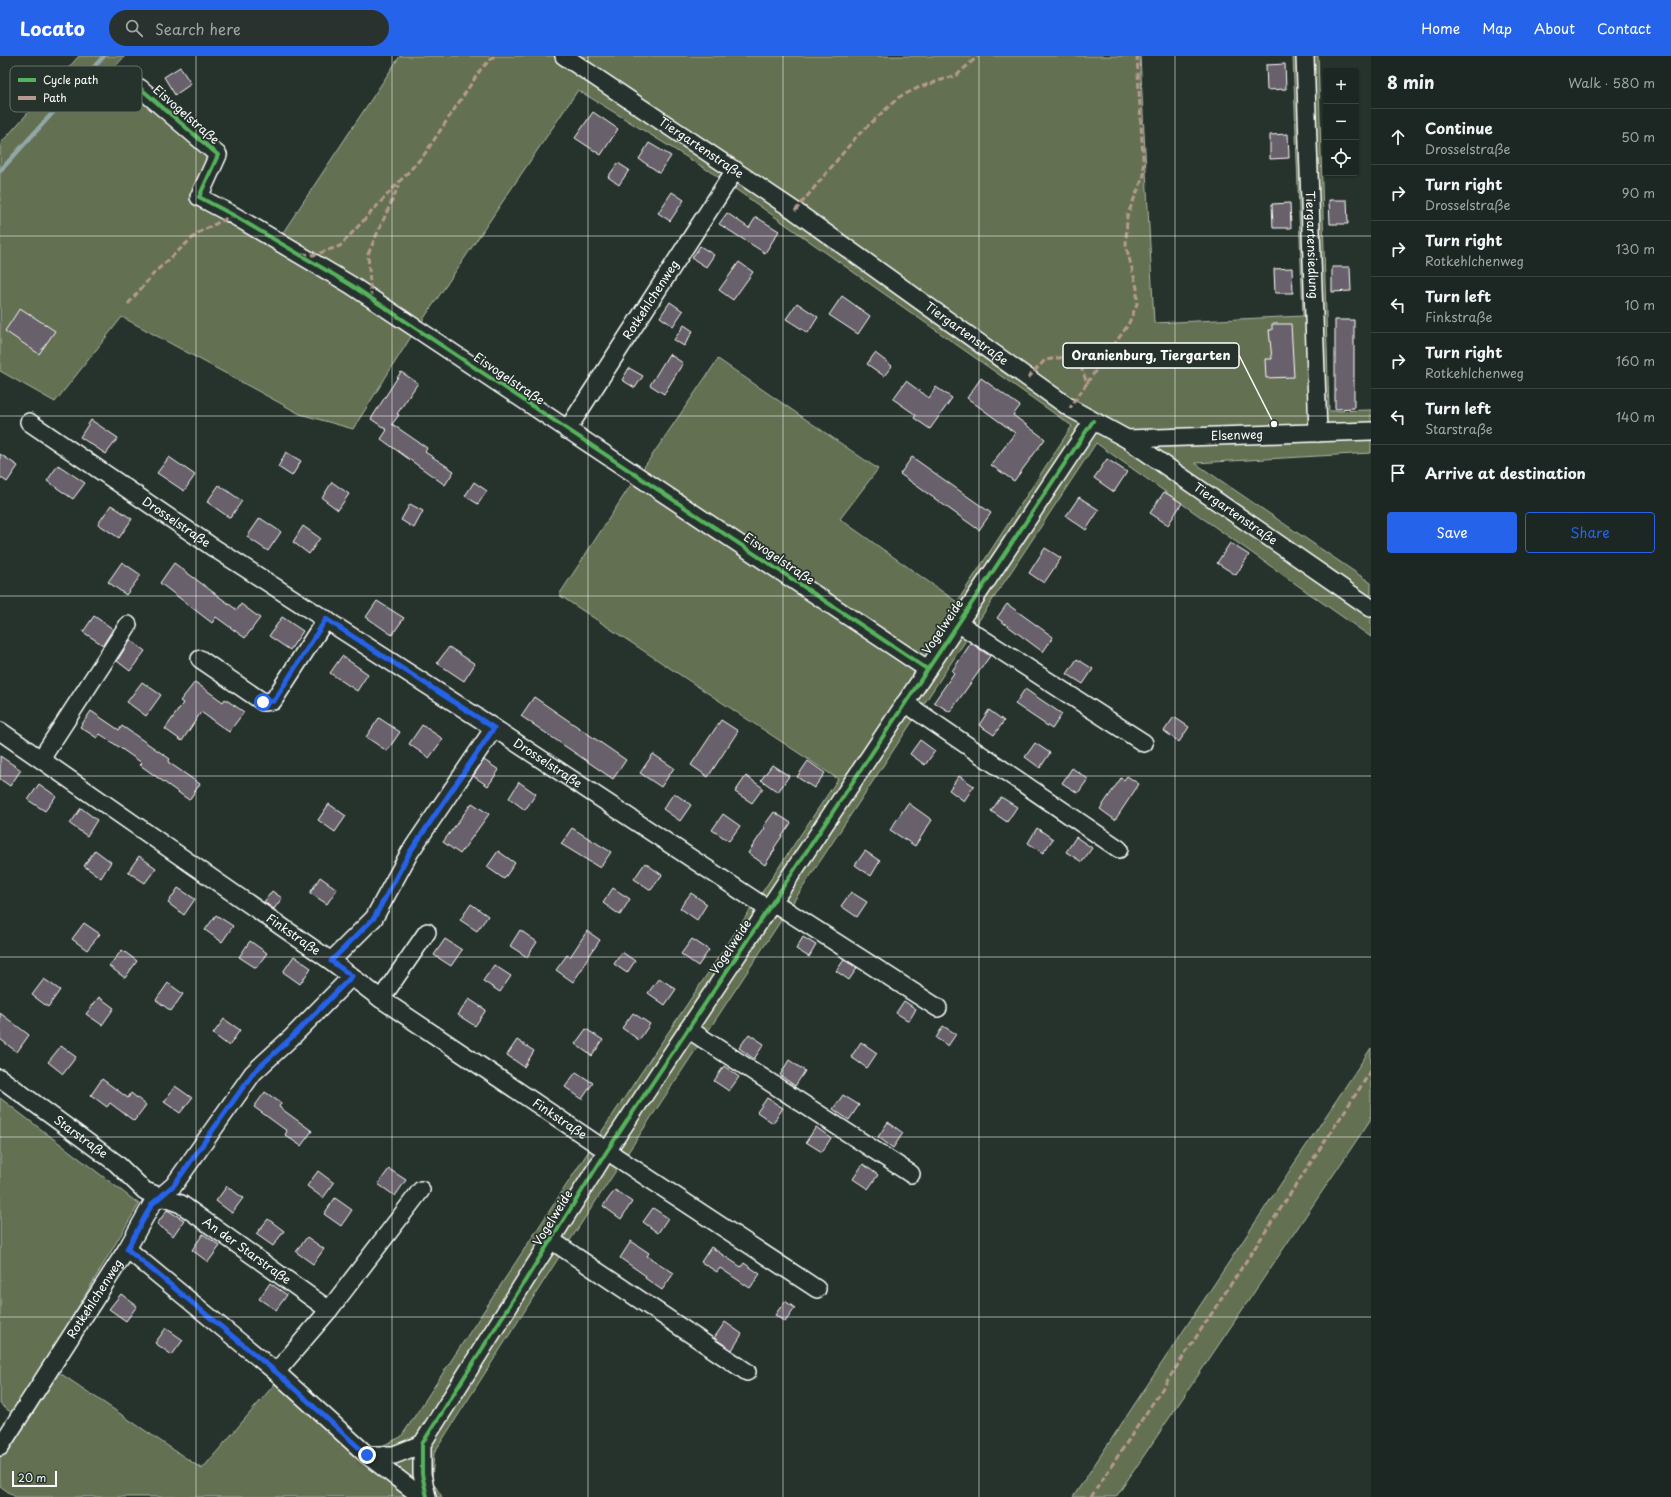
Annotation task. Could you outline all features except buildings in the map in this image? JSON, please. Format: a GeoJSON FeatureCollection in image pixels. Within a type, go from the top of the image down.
{"type":"FeatureCollection","features":[{"type":"Feature","properties":{"kind":"street","name":"Tiergartenstraße"},"geometry":{"type":"LineString","coordinates":[[564,56],[795,210],[1070,408],[1127,440],[1371,608]]}},
{"type":"Feature","properties":{"kind":"street","name":"Tiergartensiedlung"},"geometry":{"type":"LineString","coordinates":[[1305,56],[1318,433]]}},
{"type":"Feature","properties":{"kind":"street","name":"Eisvogelstraße"},"geometry":{"type":"LineString","coordinates":[[142,90],[218,155],[199,197],[233,215],[351,285],[927,669]]}},
{"type":"Feature","properties":{"kind":"street","name":"Rotkehlchenweg"},"geometry":{"type":"LineString","coordinates":[[567,430],[735,170]]}},
{"type":"Feature","properties":{"kind":"street","name":"Vogelweide"},"geometry":{"type":"LineString","coordinates":[[422,1444],[607,1151],[1093,421]]}},
{"type":"Feature","properties":{"kind":"street","name":"Drosselstraße"},"geometry":{"type":"LineString","coordinates":[[29,422],[211,546],[771,905],[938,1008]]}},
{"type":"Feature","properties":{"kind":"street","name":"Elsenweg"},"geometry":{"type":"LineString","coordinates":[[1127,440],[1371,431]]}},
{"type":"Feature","properties":{"kind":"street"},"geometry":{"type":"LineString","coordinates":[[200,660],[263,702],[274,701],[326,619]]}},
{"type":"Feature","properties":{"kind":"street","name":"Vogelweide"},"geometry":{"type":"LineString","coordinates":[[958,623],[1144,743]]}},
{"type":"Feature","properties":{"kind":"street"},"geometry":{"type":"LineString","coordinates":[[41,759],[128,625]]}},
{"type":"Feature","properties":{"kind":"street"},"geometry":{"type":"LineString","coordinates":[[905,703],[1119,850]]}},
{"type":"Feature","properties":{"kind":"street"},"geometry":{"type":"LineString","coordinates":[[331,961],[374,918],[410,852],[494,728]]}},
{"type":"Feature","properties":{"kind":"street","name":"Finkstraße"},"geometry":{"type":"LineString","coordinates":[[0,731],[331,961],[381,999],[816,1289]]}},
{"type":"Feature","properties":{"kind":"street"},"geometry":{"type":"LineString","coordinates":[[381,999],[427,932]]}},
{"type":"Feature","properties":{"kind":"street","name":"Rotkehlchenweg"},"geometry":{"type":"LineString","coordinates":[[0,1447],[127,1249],[152,1204],[174,1185],[253,1073],[292,1037],[352,976]]}},
{"type":"Feature","properties":{"kind":"street"},"geometry":{"type":"LineString","coordinates":[[688,1029],[911,1174]]}},
{"type":"Feature","properties":{"kind":"street","name":"Starstraße"},"geometry":{"type":"LineString","coordinates":[[0,1078],[116,1163],[145,1191],[161,1196]]}},
{"type":"Feature","properties":{"kind":"street"},"geometry":{"type":"LineString","coordinates":[[276,1372],[329,1310],[421,1190]]}},
{"type":"Feature","properties":{"kind":"street","name":"An der Starstraße"},"geometry":{"type":"LineString","coordinates":[[161,1196],[181,1204],[329,1310]]}},
{"type":"Feature","properties":{"kind":"street"},"geometry":{"type":"LineString","coordinates":[[551,1240],[747,1372]]}},
{"type":"Feature","properties":{"kind":"street"},"geometry":{"type":"LineString","coordinates":[[127,1249],[276,1372],[367,1455],[422,1497]]}},
{"type":"Feature","properties":{"kind":"street"},"geometry":{"type":"LineString","coordinates":[[367,1455],[394,1455],[422,1444],[422,1474],[427,1497]]}},
{"type":"Feature","properties":{"kind":"green space"},"geometry":{"type":"Polygon","coordinates":[[[79,56],[125,56],[116,66],[70,66],[79,56]]]}},
{"type":"Feature","properties":{"kind":"green space"},"geometry":{"type":"Polygon","coordinates":[[[400,56],[1140,56],[1154,323],[1303,316],[1293,56],[1318,56],[1329,411],[1371,410],[1371,453],[1195,463],[1371,583],[1371,637],[1096,443],[561,1254],[434,1453],[432,1481],[442,1497],[15,1497],[0,1486],[0,1436],[13,1414],[0,1404],[0,1098],[139,1204],[45,1363],[202,1469],[285,1372],[371,1447],[384,1445],[401,1437],[592,1146],[838,779],[559,595],[634,480],[414,332],[353,429],[300,414],[122,317],[55,402],[0,371],[0,144],[29,112],[142,112],[142,97],[216,156],[196,202],[274,246],[400,56]],[[578,90],[418,327],[640,473],[718,359],[878,469],[840,519],[957,602],[1072,426],[714,174],[578,90]]]}},
{"type":"Feature","properties":{"kind":"green space"},"geometry":{"type":"Polygon","coordinates":[[[1371,1048],[1371,1119],[1116,1497],[1073,1497],[1371,1048]]]}},
{"type":"Feature","properties":{"kind":"waterway"},"geometry":{"type":"LineString","coordinates":[[95,66],[104,56]]}},
{"type":"Feature","properties":{"kind":"waterway"},"geometry":{"type":"LineString","coordinates":[[0,171],[53,112]]}},
{"type":"Feature","properties":{"kind":"marked path"},"geometry":{"type":"LineString","coordinates":[[302,254],[314,255],[340,246],[424,155],[481,69],[494,56]]}},
{"type":"Feature","properties":{"kind":"marked path"},"geometry":{"type":"LineString","coordinates":[[795,211],[857,136],[899,97],[920,87],[957,75],[978,56]]}},
{"type":"Feature","properties":{"kind":"marked path"},"geometry":{"type":"LineString","coordinates":[[1087,383],[1128,325],[1137,304],[1137,288],[1126,246],[1127,216],[1144,175],[1137,56]]}},
{"type":"Feature","properties":{"kind":"marked path"},"geometry":{"type":"LineString","coordinates":[[371,299],[368,254],[399,185]]}},
{"type":"Feature","properties":{"kind":"marked path"},"geometry":{"type":"LineString","coordinates":[[128,304],[155,272],[198,233],[233,215]]}},
{"type":"Feature","properties":{"kind":"marked path"},"geometry":{"type":"LineString","coordinates":[[1028,378],[1045,360],[1065,357],[1081,367],[1087,383],[1070,408]]}},
{"type":"Feature","properties":{"kind":"marked path"},"geometry":{"type":"LineString","coordinates":[[1091,1497],[1371,1071]]}},
{"type":"Feature","properties":{"kind":"cycle path"},"geometry":{"type":"LineString","coordinates":[[142,90],[218,155],[199,197],[233,215],[351,285],[927,669]]}},
{"type":"Feature","properties":{"kind":"cycle path"},"geometry":{"type":"LineString","coordinates":[[427,1497],[422,1474],[422,1444],[607,1151],[1093,421]]}},
{"type":"Feature","properties":{"kind":"place","name":"Oranienburg, Tiergarten"},"geometry":{"type":"Point","coordinates":[1274,424]}},
{"type":"Feature","properties":{"kind":"route"},"geometry":{"type":"LineString","coordinates":[[263,702],[274,701],[326,619],[494,728],[410,852],[374,918],[331,961],[352,976],[292,1037],[253,1073],[174,1185],[152,1204],[127,1249],[276,1372],[367,1455]]}}]}
